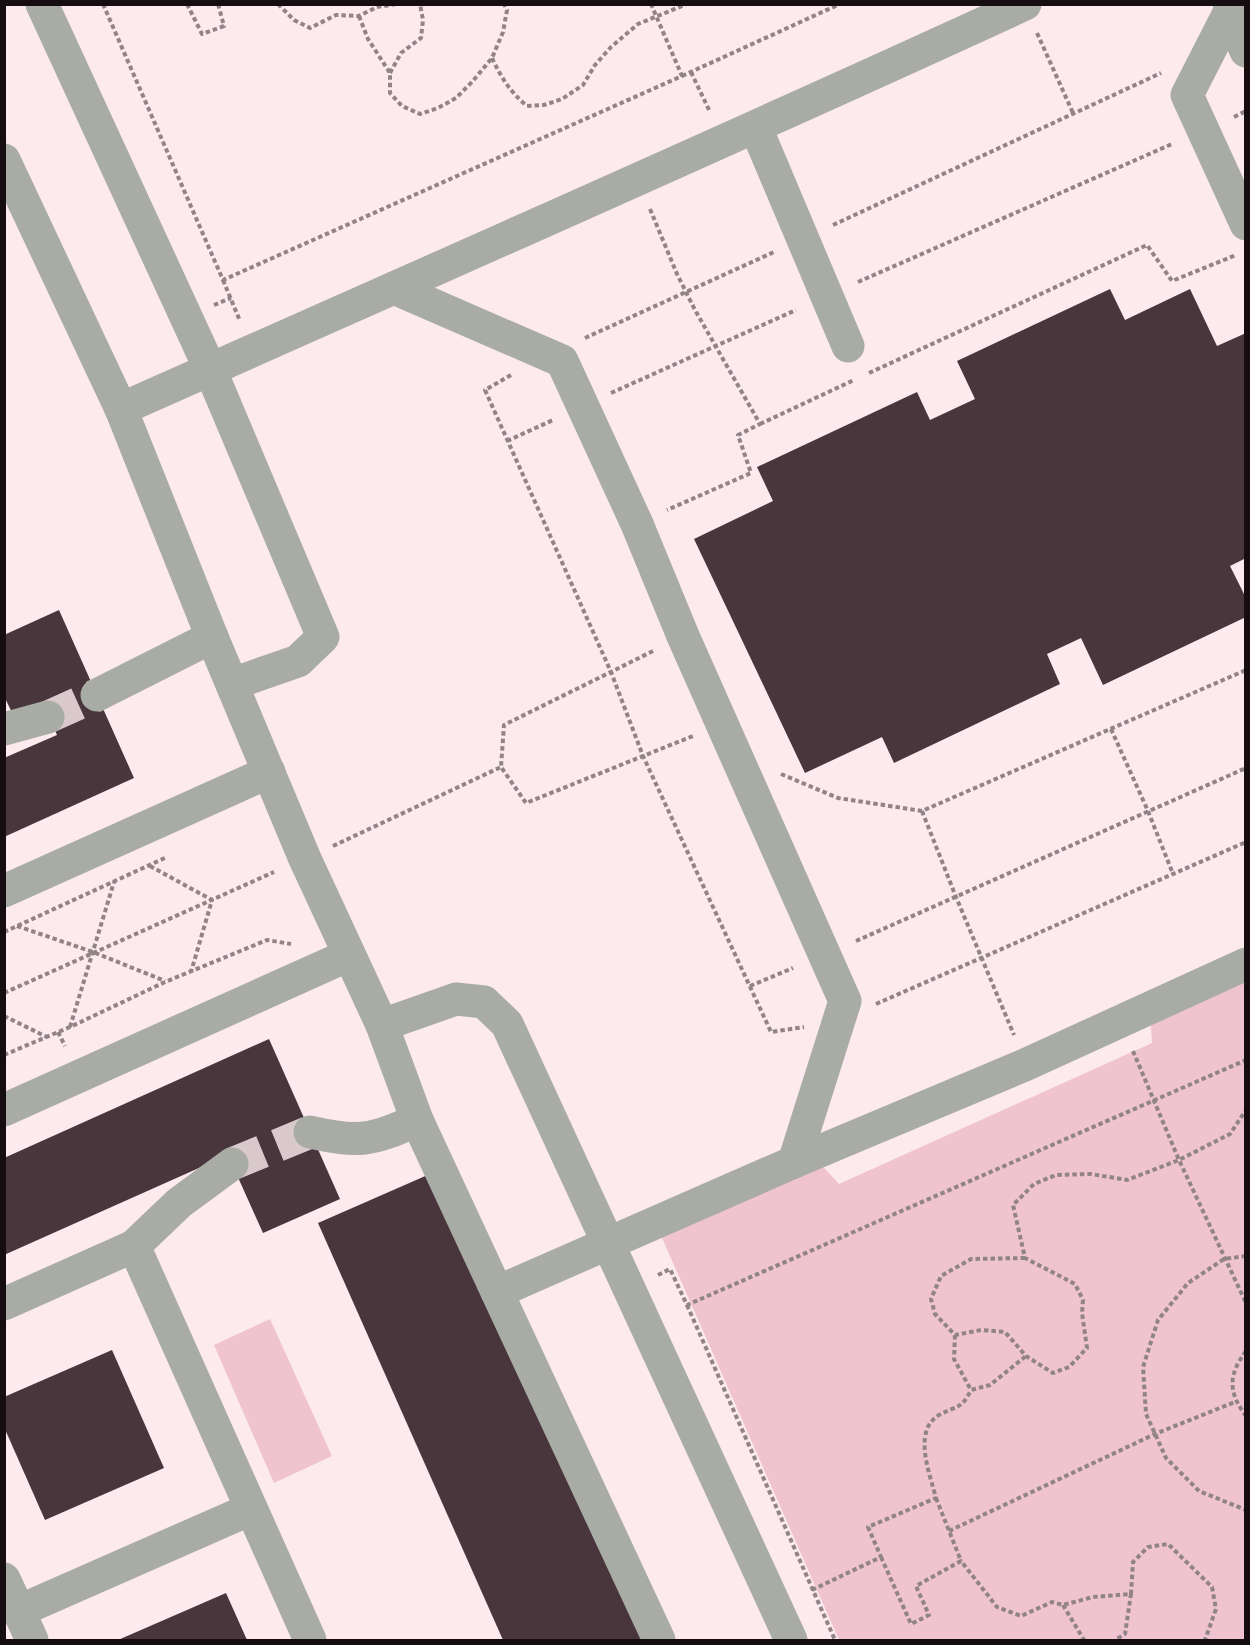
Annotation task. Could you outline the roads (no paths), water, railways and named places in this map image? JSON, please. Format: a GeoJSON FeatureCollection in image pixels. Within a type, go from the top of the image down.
{"type":"FeatureCollection","features":[{"type":"Feature","properties":{"kind":"lane"},"geometry":{"type":"LineString","coordinates":[[42,4],[210,369],[323,637],[298,661],[232,684]]}},
{"type":"Feature","properties":{"kind":"lane"},"geometry":{"type":"LineString","coordinates":[[121,409],[638,178],[725,142],[1025,5]]}},
{"type":"Feature","properties":{"kind":"lane"},"geometry":{"type":"LineString","coordinates":[[1229,9],[1187,95],[1245,224]]}},
{"type":"Feature","properties":{"kind":"lane"},"geometry":{"type":"LineString","coordinates":[[1229,9],[1245,51]]}},
{"type":"Feature","properties":{"kind":"lane"},"geometry":{"type":"LineString","coordinates":[[756,128],[848,346]]}},
{"type":"Feature","properties":{"kind":"lane"},"geometry":{"type":"LineString","coordinates":[[4,160],[121,409],[268,772],[305,859],[382,1025],[417,1120],[659,1641]]}},
{"type":"Feature","properties":{"kind":"lane"},"geometry":{"type":"LineString","coordinates":[[394,288],[562,362],[583,406],[637,524],[722,724],[845,1001],[794,1162]]}},
{"type":"Feature","properties":{"kind":"lane"},"geometry":{"type":"LineString","coordinates":[[97,695],[212,637]]}},
{"type":"Feature","properties":{"kind":"lane"},"geometry":{"type":"LineString","coordinates":[[4,729],[48,717]]}},
{"type":"Feature","properties":{"kind":"lane"},"geometry":{"type":"LineString","coordinates":[[4,891],[268,772]]}},
{"type":"Feature","properties":{"kind":"lane"},"geometry":{"type":"LineString","coordinates":[[4,1110],[349,955]]}},
{"type":"Feature","properties":{"kind":"lane"},"geometry":{"type":"LineString","coordinates":[[497,1292],[609,1245],[794,1162],[1027,1064],[1245,964]]}},
{"type":"Feature","properties":{"kind":"lane"},"geometry":{"type":"LineString","coordinates":[[382,1025],[456,999],[484,1002],[507,1024],[791,1641]]}},
{"type":"Feature","properties":{"kind":"lane"},"geometry":{"type":"LineString","coordinates":[[310,1132],[342,1139],[366,1139],[417,1120]]}},
{"type":"Feature","properties":{"kind":"lane"},"geometry":{"type":"LineString","coordinates":[[4,1304],[134,1246],[179,1203],[232,1164]]}},
{"type":"Feature","properties":{"kind":"lane"},"geometry":{"type":"LineString","coordinates":[[134,1246],[310,1641]]}},
{"type":"Feature","properties":{"kind":"lane"},"geometry":{"type":"LineString","coordinates":[[19,1611],[251,1509]]}},
{"type":"Feature","properties":{"kind":"lane"},"geometry":{"type":"LineString","coordinates":[[4,1579],[32,1641]]}},
{"type":"Feature","properties":{"kind":"tunnel"},"geometry":{"type":"LineString","coordinates":[[48,717],[97,695]]}},
{"type":"Feature","properties":{"kind":"tunnel"},"geometry":{"type":"LineString","coordinates":[[232,1164],[310,1132]]}}]}
